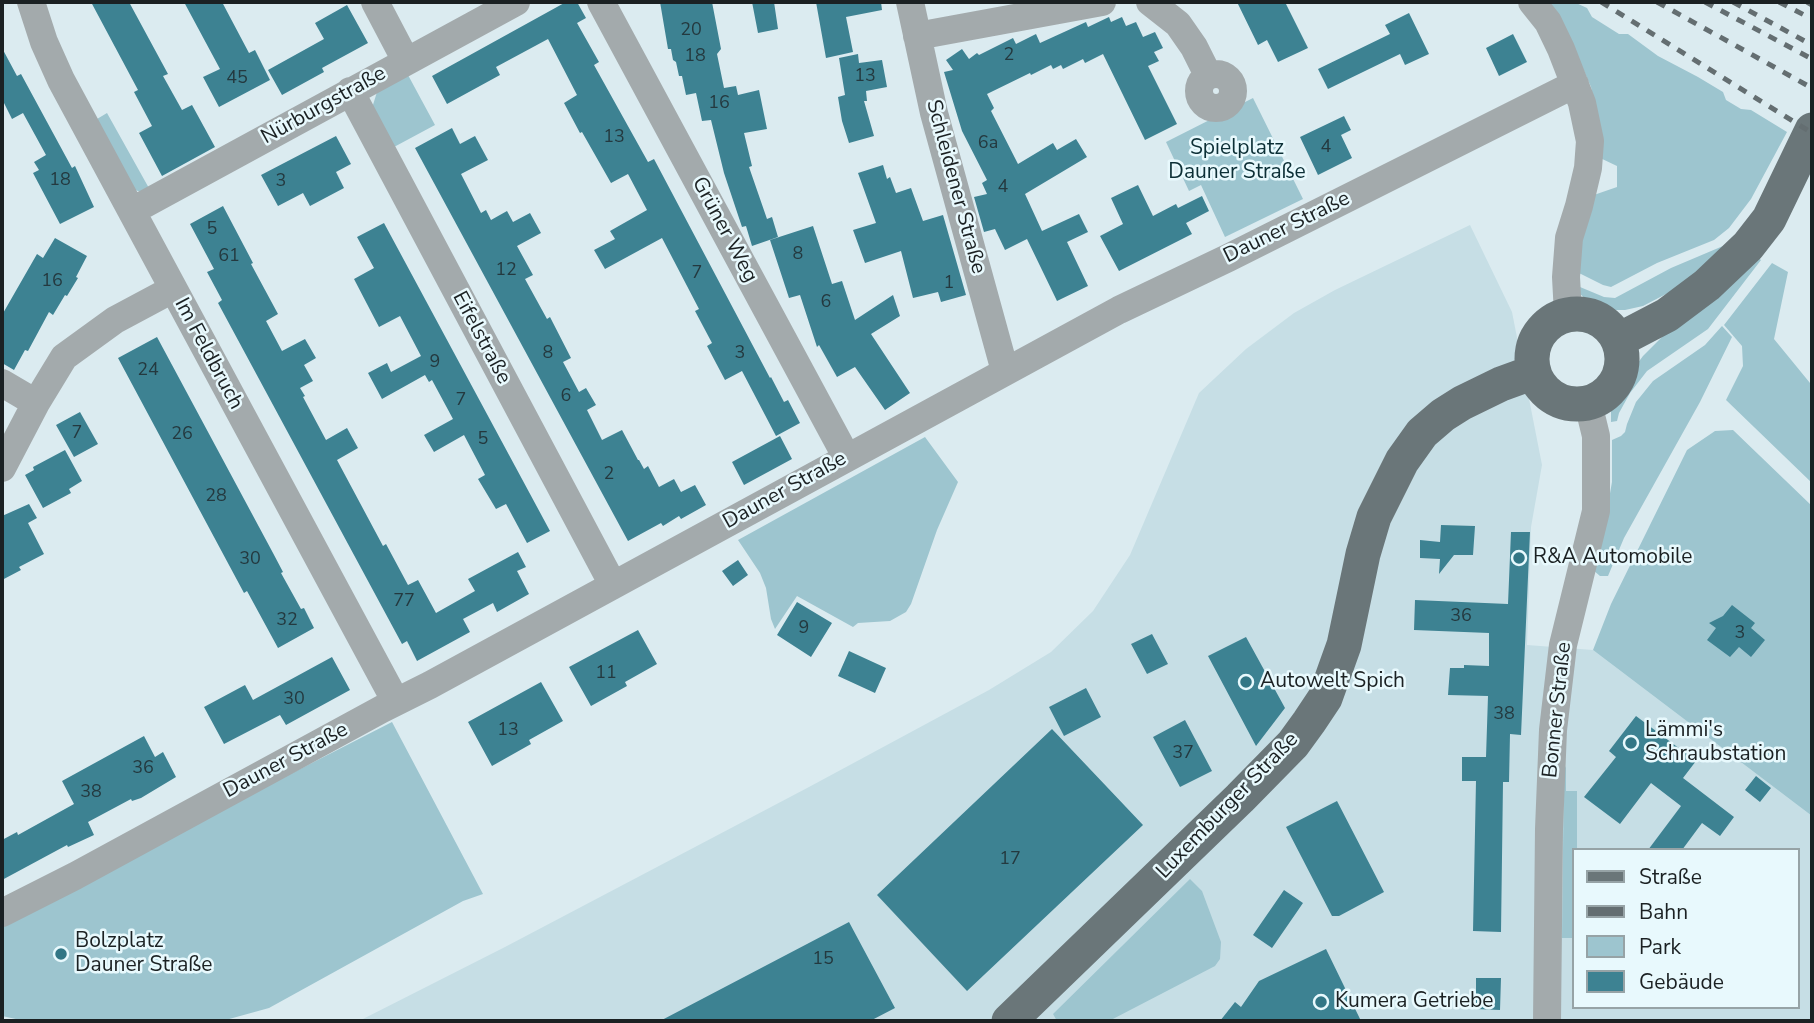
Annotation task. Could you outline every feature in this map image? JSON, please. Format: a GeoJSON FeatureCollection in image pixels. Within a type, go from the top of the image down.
{"type":"FeatureCollection","features":[{"type":"Feature","properties":{"kind":"main road"},"geometry":{"type":"LineString","coordinates":[[1619,340],[1667,315],[1707,285],[1748,246],[1769,219],[1812,130]]}},
{"type":"Feature","properties":{"kind":"main road"},"geometry":{"type":"LineString","coordinates":[[1583,313],[1598,318],[1610,327],[1619,340],[1623,352],[1623,366],[1619,379],[1611,390],[1588,403],[1561,401],[1549,394],[1534,372],[1532,357],[1535,342],[1542,330],[1553,320],[1567,314],[1583,313]]}},
{"type":"Feature","properties":{"kind":"main road","name":"Luxemburger Straße"},"geometry":{"type":"LineString","coordinates":[[1009,1021],[1240,798],[1293,744],[1309,722],[1325,698],[1344,645],[1370,528],[1402,461],[1422,433],[1462,403],[1534,372]]}},
{"type":"Feature","properties":{"kind":"street","name":"Im Feldbruch"},"geometry":{"type":"LineString","coordinates":[[31,2],[44,42],[61,80],[396,702]]}},
{"type":"Feature","properties":{"kind":"street"},"geometry":{"type":"LineString","coordinates":[[375,2],[406,61]]}},
{"type":"Feature","properties":{"kind":"street","name":"Nürburgstraße"},"geometry":{"type":"LineString","coordinates":[[132,211],[516,2]]}},
{"type":"Feature","properties":{"kind":"street","name":"Grüner Weg"},"geometry":{"type":"LineString","coordinates":[[601,2],[847,458]]}},
{"type":"Feature","properties":{"kind":"street","name":"Schleidener Straße"},"geometry":{"type":"LineString","coordinates":[[910,2],[934,113],[1005,371]]}},
{"type":"Feature","properties":{"kind":"street"},"geometry":{"type":"LineString","coordinates":[[917,36],[1102,2]]}},
{"type":"Feature","properties":{"kind":"street"},"geometry":{"type":"LineString","coordinates":[[1150,2],[1178,24],[1194,47],[1208,75]]}},
{"type":"Feature","properties":{"kind":"street"},"geometry":{"type":"LineString","coordinates":[[1532,2],[1548,22],[1575,83],[1590,141],[1588,168],[1569,238],[1567,314]]}},
{"type":"Feature","properties":{"kind":"street","name":"Dauner Straße"},"geometry":{"type":"LineString","coordinates":[[2,913],[75,876],[1119,310],[1575,83]]}},
{"type":"Feature","properties":{"kind":"street","name":"Eifelstraße"},"geometry":{"type":"LineString","coordinates":[[350,91],[613,585]]}},
{"type":"Feature","properties":{"kind":"street"},"geometry":{"type":"LineString","coordinates":[[2,468],[64,357],[115,320],[173,289]]}},
{"type":"Feature","properties":{"kind":"street"},"geometry":{"type":"LineString","coordinates":[[2,383],[36,403]]}},
{"type":"Feature","properties":{"kind":"street","name":"Bonner Straße"},"geometry":{"type":"LineString","coordinates":[[1547,1021],[1550,778],[1558,678],[1563,645],[1596,510],[1595,436],[1588,403]]}},
{"type":"Feature","properties":{"kind":"shaded area"},"geometry":{"type":"Polygon","coordinates":[[[1470,225],[1512,312],[1542,465],[1531,527],[1527,645],[1593,650],[1812,816],[1812,1021],[359,1021],[809,787],[989,690],[1051,652],[1093,611],[1130,555],[1199,393],[1246,349],[1294,313],[1335,290],[1470,225]]]}},
{"type":"Feature","properties":{"kind":"green space"},"geometry":{"type":"Polygon","coordinates":[[[1552,2],[1574,2],[1587,8],[1592,17],[1619,34],[1628,34],[1658,56],[1723,92],[1726,100],[1741,109],[1751,110],[1787,132],[1751,199],[1729,228],[1714,240],[1657,263],[1611,287],[1573,272],[1591,196],[1617,187],[1617,166],[1598,157],[1596,110],[1591,87],[1574,48],[1548,9],[1552,2]]]}},
{"type":"Feature","properties":{"kind":"green space"},"geometry":{"type":"Polygon","coordinates":[[[408,75],[435,125],[394,147],[372,108],[377,92],[408,75]]]}},
{"type":"Feature","properties":{"kind":"green space","name":"Spielplatz Dauner Straße"},"geometry":{"type":"Polygon","coordinates":[[[1253,98],[1303,199],[1225,237],[1201,185],[1189,191],[1166,142],[1253,98]]]}},
{"type":"Feature","properties":{"kind":"green space"},"geometry":{"type":"Polygon","coordinates":[[[107,113],[150,190],[144,193],[132,189],[92,122],[107,113]]]}},
{"type":"Feature","properties":{"kind":"green space"},"geometry":{"type":"Polygon","coordinates":[[[1723,246],[1691,281],[1643,306],[1605,310],[1590,303],[1579,293],[1580,287],[1604,297],[1615,298],[1671,268],[1723,246]]]}},
{"type":"Feature","properties":{"kind":"green space"},"geometry":{"type":"Polygon","coordinates":[[[1758,258],[1761,260],[1708,329],[1647,371],[1630,393],[1617,421],[1611,422],[1611,409],[1629,384],[1634,368],[1643,356],[1667,332],[1758,258]]]}},
{"type":"Feature","properties":{"kind":"green space"},"geometry":{"type":"Polygon","coordinates":[[[1772,263],[1788,272],[1774,339],[1810,383],[1812,382],[1812,483],[1726,400],[1743,366],[1742,346],[1724,325],[1772,263]]]}},
{"type":"Feature","properties":{"kind":"green space"},"geometry":{"type":"Polygon","coordinates":[[[1722,326],[1732,337],[1700,402],[1624,538],[1608,576],[1600,576],[1593,570],[1612,482],[1612,440],[1625,432],[1636,402],[1653,381],[1705,345],[1722,326]]]}},
{"type":"Feature","properties":{"kind":"green space"},"geometry":{"type":"Polygon","coordinates":[[[1733,430],[1812,506],[1812,816],[1593,650],[1611,604],[1687,450],[1715,431],[1733,430]]]}},
{"type":"Feature","properties":{"kind":"green space"},"geometry":{"type":"Polygon","coordinates":[[[925,437],[958,482],[906,612],[890,621],[858,623],[853,627],[797,596],[775,629],[760,573],[738,540],[925,437]]]}},
{"type":"Feature","properties":{"kind":"green space"},"geometry":{"type":"Polygon","coordinates":[[[392,722],[483,894],[463,901],[269,1008],[222,1021],[25,1021],[2,1016],[2,924],[392,722]]]}},
{"type":"Feature","properties":{"kind":"green space"},"geometry":{"type":"Polygon","coordinates":[[[1564,764],[1566,791],[1577,791],[1577,848],[1573,848],[1573,938],[1562,938],[1564,764]]]}},
{"type":"Feature","properties":{"kind":"green space"},"geometry":{"type":"Polygon","coordinates":[[[1190,879],[1202,891],[1221,942],[1220,959],[1215,966],[1109,1021],[1057,1021],[1053,1014],[1190,879]]]}},
{"type":"Feature","properties":{"kind":"building"},"geometry":{"type":"Polygon","coordinates":[[[91,2],[129,2],[168,74],[163,76],[182,110],[192,105],[215,147],[162,176],[139,133],[152,126],[134,92],[138,90],[91,2]]]}},
{"type":"Feature","properties":{"kind":"building"},"geometry":{"type":"Polygon","coordinates":[[[184,2],[222,2],[249,53],[255,50],[270,80],[219,107],[203,77],[220,69],[184,2]]]}},
{"type":"Feature","properties":{"kind":"building"},"geometry":{"type":"Polygon","coordinates":[[[566,2],[577,2],[586,18],[577,23],[599,62],[594,65],[648,162],[654,159],[770,378],[784,402],[788,400],[800,423],[776,436],[742,371],[725,380],[707,346],[712,343],[695,311],[699,309],[662,238],[605,269],[594,250],[615,239],[610,231],[647,210],[628,174],[611,183],[582,132],[580,133],[564,103],[577,95],[548,39],[496,67],[500,75],[447,104],[432,76],[566,2]]]}},
{"type":"Feature","properties":{"kind":"building"},"geometry":{"type":"Polygon","coordinates":[[[660,2],[712,2],[721,49],[717,54],[724,88],[736,86],[738,95],[759,90],[767,129],[744,133],[752,166],[749,167],[767,219],[772,217],[778,237],[752,246],[746,226],[742,227],[724,173],[711,120],[702,121],[696,93],[686,95],[682,76],[679,76],[671,49],[668,49],[660,2]]]}},
{"type":"Feature","properties":{"kind":"building"},"geometry":{"type":"Polygon","coordinates":[[[752,2],[774,2],[778,29],[758,33],[752,2]]]}},
{"type":"Feature","properties":{"kind":"building"},"geometry":{"type":"Polygon","coordinates":[[[816,2],[881,2],[882,10],[846,17],[853,52],[826,58],[816,2]]]}},
{"type":"Feature","properties":{"kind":"building"},"geometry":{"type":"Polygon","coordinates":[[[1237,2],[1285,2],[1308,48],[1278,62],[1267,40],[1258,45],[1237,2]]]}},
{"type":"Feature","properties":{"kind":"building"},"geometry":{"type":"Polygon","coordinates":[[[347,5],[368,43],[322,68],[324,72],[282,95],[268,70],[324,39],[315,23],[347,5]]]}},
{"type":"Feature","properties":{"kind":"building"},"geometry":{"type":"Polygon","coordinates":[[[1409,13],[1429,54],[1405,65],[1400,54],[1328,89],[1318,69],[1390,34],[1385,25],[1409,13]]]}},
{"type":"Feature","properties":{"kind":"building"},"geometry":{"type":"Polygon","coordinates":[[[1109,17],[1111,22],[1122,17],[1126,26],[1136,22],[1143,37],[1155,32],[1163,48],[1154,52],[1159,61],[1148,66],[1177,124],[1145,140],[1103,54],[1085,63],[1083,59],[1063,69],[1061,65],[1053,69],[1051,65],[987,94],[994,108],[991,111],[1018,164],[1053,143],[1057,150],[1076,139],[1087,157],[1025,194],[1042,231],[1079,214],[1088,232],[1067,242],[1088,286],[1057,301],[1027,239],[1005,250],[995,229],[984,232],[974,197],[987,194],[982,183],[987,180],[962,131],[944,72],[953,70],[946,60],[962,49],[969,59],[1013,38],[1016,44],[1036,34],[1040,43],[1086,22],[1088,27],[1109,17]]]}},
{"type":"Feature","properties":{"kind":"building"},"geometry":{"type":"Polygon","coordinates":[[[1513,34],[1527,62],[1499,76],[1486,48],[1513,34]]]}},
{"type":"Feature","properties":{"kind":"building"},"geometry":{"type":"Polygon","coordinates":[[[2,48],[17,76],[21,74],[72,168],[75,166],[94,207],[60,224],[33,173],[39,170],[34,162],[46,155],[23,113],[12,119],[2,99],[2,48]]]}},
{"type":"Feature","properties":{"kind":"building"},"geometry":{"type":"Polygon","coordinates":[[[858,54],[859,63],[882,60],[887,87],[866,91],[867,101],[864,101],[874,136],[849,143],[838,97],[845,95],[839,58],[858,54]]]}},
{"type":"Feature","properties":{"kind":"building"},"geometry":{"type":"Polygon","coordinates":[[[1344,116],[1351,130],[1341,135],[1352,158],[1318,175],[1300,137],[1344,116]]]}},
{"type":"Feature","properties":{"kind":"building"},"geometry":{"type":"Polygon","coordinates":[[[452,128],[460,144],[475,136],[488,160],[461,174],[481,213],[486,210],[491,220],[507,211],[513,222],[530,213],[541,233],[517,246],[533,275],[525,279],[547,319],[550,317],[571,358],[563,362],[579,392],[586,388],[596,405],[587,410],[602,440],[622,430],[638,460],[644,469],[648,466],[659,487],[674,479],[681,492],[695,485],[706,505],[681,519],[679,516],[663,526],[661,523],[628,541],[415,148],[452,128]]]}},
{"type":"Feature","properties":{"kind":"building"},"geometry":{"type":"Polygon","coordinates":[[[336,136],[351,164],[336,172],[344,188],[310,206],[303,193],[278,206],[261,175],[336,136]]]}},
{"type":"Feature","properties":{"kind":"building"},"geometry":{"type":"Polygon","coordinates":[[[883,165],[887,179],[890,177],[896,193],[911,188],[923,221],[943,215],[966,295],[941,302],[938,292],[913,298],[901,251],[865,263],[853,230],[876,223],[858,173],[883,165]]]}},
{"type":"Feature","properties":{"kind":"building"},"geometry":{"type":"Polygon","coordinates":[[[1138,185],[1153,216],[1176,204],[1178,208],[1202,196],[1209,211],[1186,223],[1192,234],[1119,271],[1100,236],[1123,224],[1111,198],[1138,185]]]}},
{"type":"Feature","properties":{"kind":"building"},"geometry":{"type":"Polygon","coordinates":[[[223,206],[278,314],[266,321],[282,351],[305,339],[316,358],[304,365],[313,381],[300,388],[305,396],[303,397],[326,440],[347,428],[358,448],[337,460],[383,546],[386,544],[408,585],[418,580],[436,613],[475,591],[468,579],[518,552],[526,567],[517,571],[529,594],[497,612],[493,603],[463,619],[470,632],[417,661],[407,641],[402,644],[218,303],[222,300],[207,272],[214,269],[190,224],[223,206]]]}},
{"type":"Feature","properties":{"kind":"building"},"geometry":{"type":"Polygon","coordinates":[[[384,223],[550,531],[527,543],[506,504],[496,509],[478,479],[485,475],[464,435],[434,452],[424,435],[453,419],[432,380],[429,382],[425,375],[382,399],[368,373],[387,363],[391,372],[421,356],[400,316],[379,327],[354,279],[374,268],[357,237],[384,223]]]}},
{"type":"Feature","properties":{"kind":"building"},"geometry":{"type":"Polygon","coordinates":[[[813,226],[832,284],[842,281],[855,320],[893,295],[900,316],[871,334],[910,393],[885,410],[855,367],[837,377],[819,345],[817,347],[800,295],[789,298],[770,240],[813,226]]]}},
{"type":"Feature","properties":{"kind":"building"},"geometry":{"type":"Polygon","coordinates":[[[55,238],[87,256],[67,296],[65,295],[53,315],[49,312],[28,351],[25,350],[14,370],[2,363],[2,315],[37,254],[43,258],[55,238]]]}},
{"type":"Feature","properties":{"kind":"building"},"geometry":{"type":"Polygon","coordinates":[[[157,337],[283,572],[281,573],[314,628],[278,648],[247,591],[244,593],[118,358],[157,337]]]}},
{"type":"Feature","properties":{"kind":"building"},"geometry":{"type":"Polygon","coordinates":[[[80,412],[98,444],[74,457],[56,425],[80,412]]]}},
{"type":"Feature","properties":{"kind":"building"},"geometry":{"type":"Polygon","coordinates":[[[780,436],[792,459],[744,485],[732,462],[780,436]]]}},
{"type":"Feature","properties":{"kind":"building"},"geometry":{"type":"Polygon","coordinates":[[[65,450],[82,481],[69,489],[71,493],[43,508],[25,475],[34,470],[33,467],[65,450]]]}},
{"type":"Feature","properties":{"kind":"building"},"geometry":{"type":"Polygon","coordinates":[[[29,504],[37,518],[28,523],[44,554],[19,567],[21,570],[2,580],[2,516],[29,504]]]}},
{"type":"Feature","properties":{"kind":"building"},"geometry":{"type":"Polygon","coordinates":[[[1441,525],[1475,526],[1473,555],[1454,555],[1439,574],[1440,559],[1420,558],[1420,540],[1440,542],[1441,525]]]}},
{"type":"Feature","properties":{"kind":"building"},"geometry":{"type":"Polygon","coordinates":[[[1511,532],[1530,532],[1521,735],[1510,734],[1509,782],[1503,782],[1501,932],[1473,931],[1476,781],[1462,781],[1462,757],[1486,757],[1488,696],[1448,695],[1450,668],[1464,668],[1464,665],[1489,666],[1489,633],[1414,630],[1415,600],[1508,604],[1511,532]]]}},
{"type":"Feature","properties":{"kind":"building"},"geometry":{"type":"Polygon","coordinates":[[[738,560],[748,575],[733,586],[722,571],[738,560]]]}},
{"type":"Feature","properties":{"kind":"building"},"geometry":{"type":"Polygon","coordinates":[[[797,602],[832,623],[811,657],[777,635],[797,602]]]}},
{"type":"Feature","properties":{"kind":"building"},"geometry":{"type":"Polygon","coordinates":[[[1732,605],[1755,623],[1751,628],[1765,640],[1751,657],[1739,647],[1730,657],[1707,640],[1716,628],[1709,623],[1723,616],[1732,605]]]}},
{"type":"Feature","properties":{"kind":"building"},"geometry":{"type":"Polygon","coordinates":[[[638,630],[657,664],[625,682],[627,686],[591,706],[569,667],[638,630]]]}},
{"type":"Feature","properties":{"kind":"building"},"geometry":{"type":"Polygon","coordinates":[[[1152,634],[1168,664],[1147,674],[1131,644],[1152,634]]]}},
{"type":"Feature","properties":{"kind":"building","name":"Autowelt Spich"},"geometry":{"type":"Polygon","coordinates":[[[1246,637],[1285,708],[1256,746],[1208,656],[1246,637]]]}},
{"type":"Feature","properties":{"kind":"building"},"geometry":{"type":"Polygon","coordinates":[[[849,651],[886,668],[875,693],[838,676],[849,651]]]}},
{"type":"Feature","properties":{"kind":"building"},"geometry":{"type":"Polygon","coordinates":[[[332,657],[350,690],[286,725],[280,715],[224,744],[204,707],[245,685],[253,700],[332,657]]]}},
{"type":"Feature","properties":{"kind":"building"},"geometry":{"type":"Polygon","coordinates":[[[541,682],[563,721],[529,740],[531,744],[492,766],[468,722],[541,682]]]}},
{"type":"Feature","properties":{"kind":"building"},"geometry":{"type":"Polygon","coordinates":[[[1086,688],[1101,717],[1064,736],[1049,707],[1086,688]]]}},
{"type":"Feature","properties":{"kind":"building"},"geometry":{"type":"Polygon","coordinates":[[[1636,716],[1696,761],[1683,778],[1734,817],[1720,836],[1702,823],[1683,848],[1650,848],[1681,806],[1651,783],[1620,824],[1584,797],[1616,757],[1609,751],[1636,716]]]}},
{"type":"Feature","properties":{"kind":"building"},"geometry":{"type":"Polygon","coordinates":[[[1185,720],[1212,771],[1180,787],[1153,737],[1185,720]]]}},
{"type":"Feature","properties":{"kind":"building"},"geometry":{"type":"Polygon","coordinates":[[[1052,729],[1143,825],[967,991],[877,895],[1052,729]]]}},
{"type":"Feature","properties":{"kind":"building"},"geometry":{"type":"Polygon","coordinates":[[[144,736],[155,757],[163,752],[176,777],[141,798],[131,799],[88,822],[94,835],[68,847],[67,845],[2,880],[2,840],[17,832],[18,835],[74,804],[62,781],[144,736]]]}},
{"type":"Feature","properties":{"kind":"building"},"geometry":{"type":"Polygon","coordinates":[[[1756,776],[1771,788],[1760,802],[1745,790],[1756,776]]]}},
{"type":"Feature","properties":{"kind":"building"},"geometry":{"type":"Polygon","coordinates":[[[1337,801],[1384,892],[1339,916],[1332,916],[1286,827],[1337,801]]]}},
{"type":"Feature","properties":{"kind":"building"},"geometry":{"type":"Polygon","coordinates":[[[1284,890],[1303,903],[1272,948],[1253,935],[1284,890]]]}},
{"type":"Feature","properties":{"kind":"building"},"geometry":{"type":"Polygon","coordinates":[[[849,922],[895,1008],[870,1021],[660,1021],[849,922]]]}},
{"type":"Feature","properties":{"kind":"building","name":"Kumera Getriebe"},"geometry":{"type":"Polygon","coordinates":[[[1326,949],[1361,1021],[1220,1021],[1235,1002],[1241,1007],[1259,981],[1326,949]]]}},
{"type":"Feature","properties":{"kind":"building"},"geometry":{"type":"Polygon","coordinates":[[[1476,978],[1501,978],[1500,1010],[1476,1009],[1476,978]]]}},
{"type":"Feature","properties":{"kind":"railway"},"geometry":{"type":"LineString","coordinates":[[1601,2],[1812,133]]}},
{"type":"Feature","properties":{"kind":"railway"},"geometry":{"type":"LineString","coordinates":[[1657,2],[1812,88]]}},
{"type":"Feature","properties":{"kind":"railway"},"geometry":{"type":"LineString","coordinates":[[1705,2],[1812,59]]}},
{"type":"Feature","properties":{"kind":"railway"},"geometry":{"type":"LineString","coordinates":[[1733,2],[1812,45]]}},
{"type":"Feature","properties":{"kind":"railway"},"geometry":{"type":"LineString","coordinates":[[1779,2],[1812,19]]}},
{"type":"Feature","properties":{"kind":"railway"},"geometry":{"type":"LineString","coordinates":[[1807,2],[1812,5]]}},
{"type":"Feature","properties":{"kind":"place","name":"R&A Automobile"},"geometry":{"type":"Point","coordinates":[1519,558]}},
{"type":"Feature","properties":{"kind":"place","name":"Autowelt Spich"},"geometry":{"type":"Point","coordinates":[1246,682]}},
{"type":"Feature","properties":{"kind":"place","name":"Lämmi's Schraubstation"},"geometry":{"type":"Point","coordinates":[1631,743]}},
{"type":"Feature","properties":{"kind":"place","name":"Bolzplatz Dauner Straße"},"geometry":{"type":"Point","coordinates":[61,954]}},
{"type":"Feature","properties":{"kind":"place","name":"Kumera Getriebe"},"geometry":{"type":"Point","coordinates":[1321,1002]}}]}
